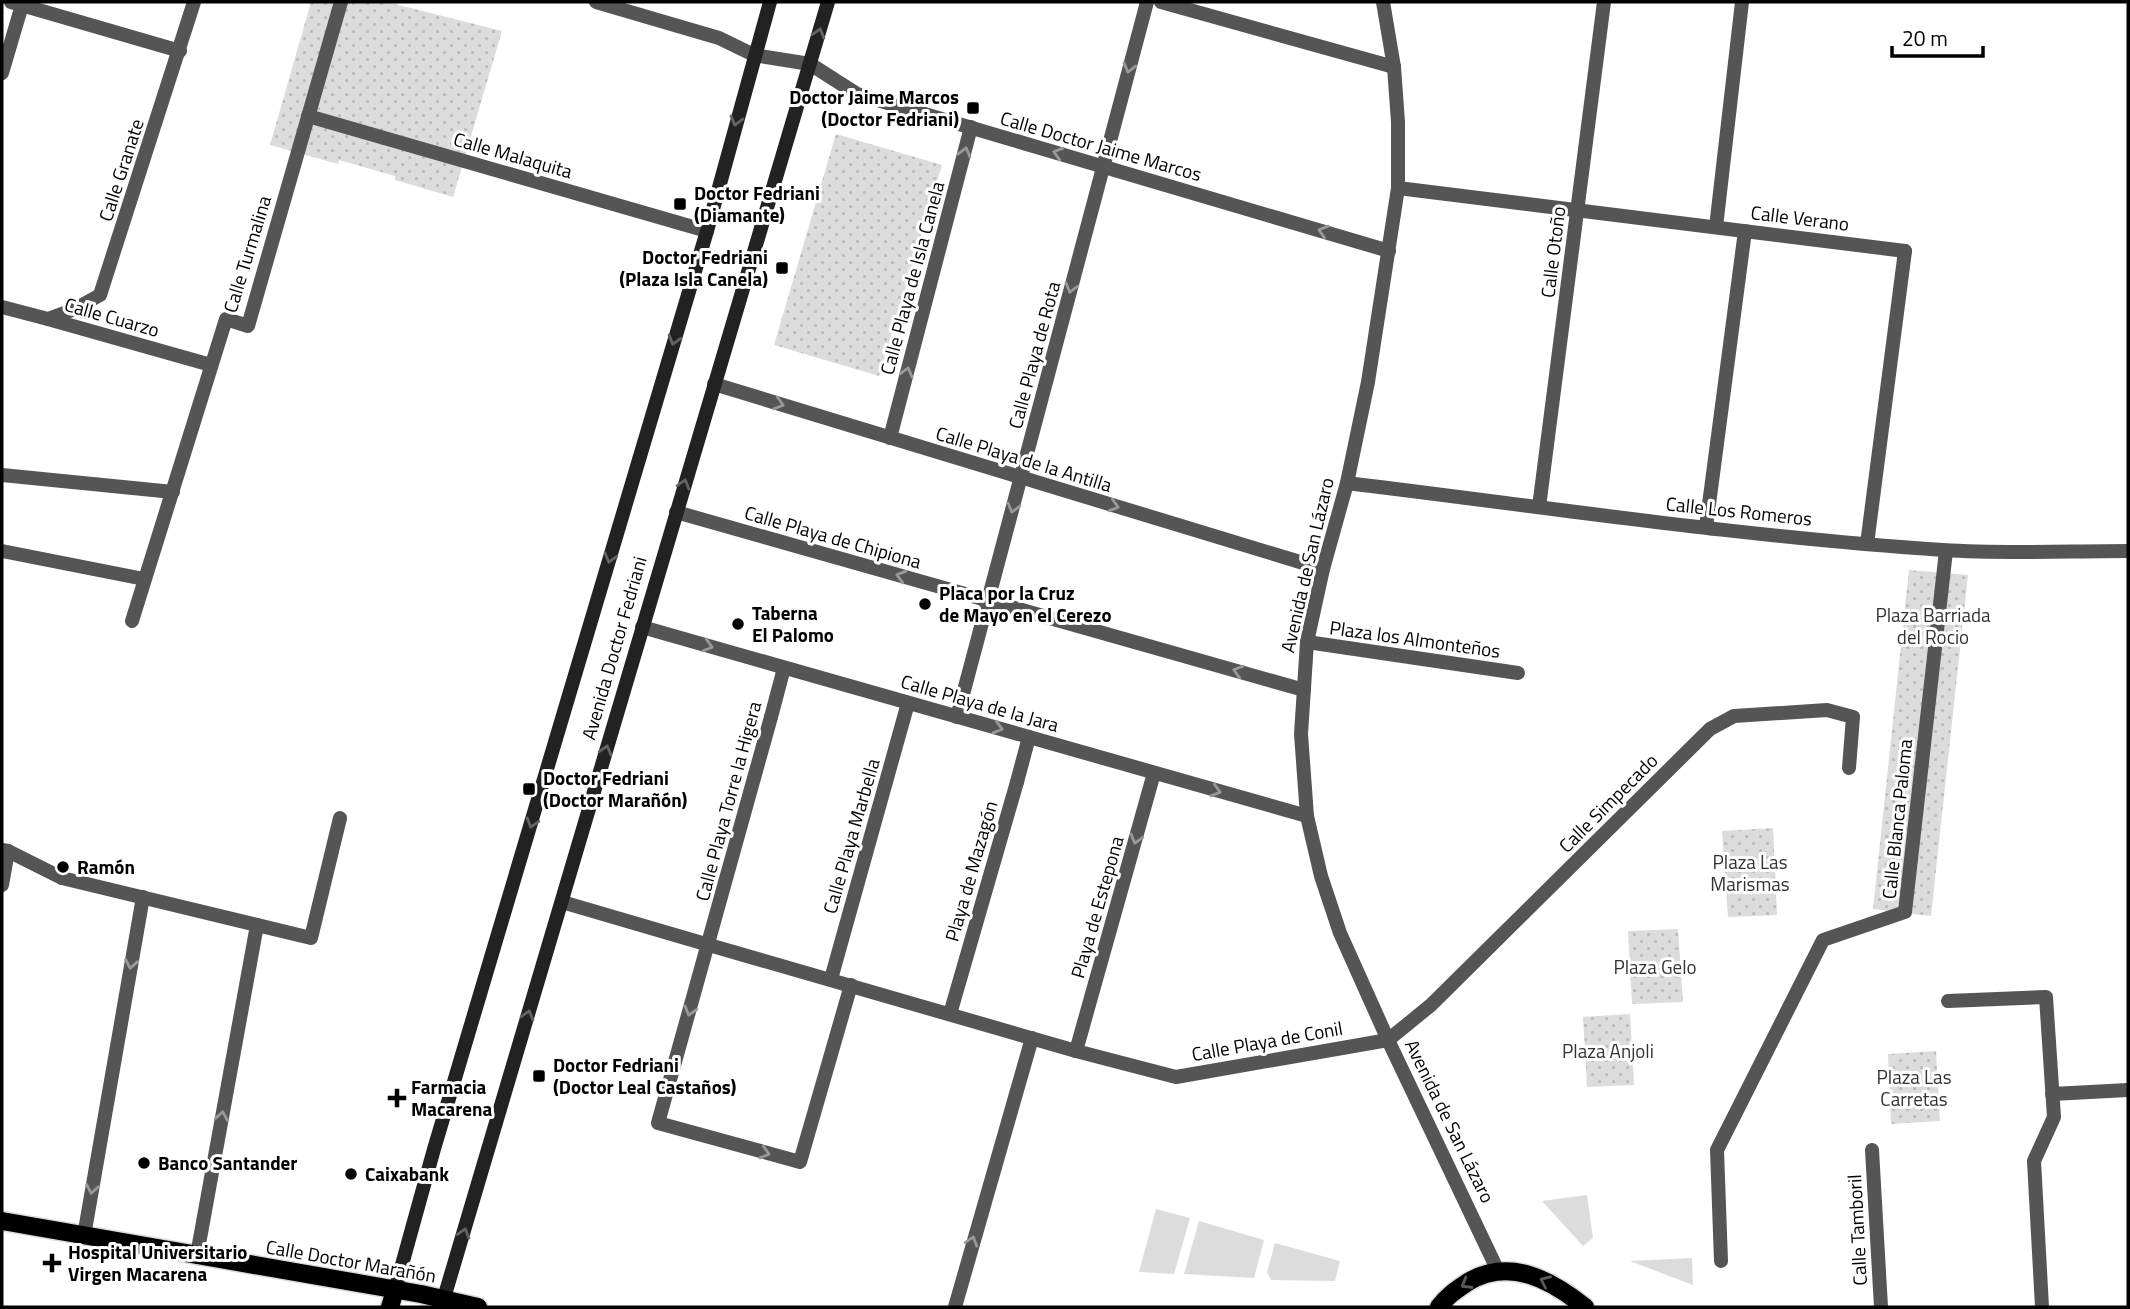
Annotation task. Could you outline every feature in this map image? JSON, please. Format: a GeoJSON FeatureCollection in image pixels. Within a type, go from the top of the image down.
{"type":"FeatureCollection","features":[{"type":"Feature","properties":{"kind":"main road","name":"Avenida Doctor Fedriani"},"geometry":{"type":"LineString","coordinates":[[393,1298],[434,1149],[706,231],[770,2]]}},
{"type":"Feature","properties":{"kind":"main road","name":"Avenida Doctor Fedriani"},"geometry":{"type":"LineString","coordinates":[[443,1303],[828,2]]}},
{"type":"Feature","properties":{"kind":"main road","name":"Calle Doctor Marañón"},"geometry":{"type":"LineString","coordinates":[[2,1221],[197,1255],[393,1298],[478,1307]]}},
{"type":"Feature","properties":{"kind":"main road"},"geometry":{"type":"LineString","coordinates":[[1439,1307],[1448,1295],[1476,1278],[1499,1271],[1520,1271],[1537,1277],[1564,1291],[1585,1307]]}},
{"type":"Feature","properties":{"kind":"street","name":"Calle Granate"},"geometry":{"type":"LineString","coordinates":[[48,319],[75,309],[100,295],[194,2]]}},
{"type":"Feature","properties":{"kind":"street","name":"Calle Turmalina"},"geometry":{"type":"LineString","coordinates":[[132,621],[226,319],[248,326],[341,2]]}},
{"type":"Feature","properties":{"kind":"street"},"geometry":{"type":"LineString","coordinates":[[596,2],[719,38],[754,55],[810,64]]}},
{"type":"Feature","properties":{"kind":"street","name":"Calle Playa de Rota"},"geometry":{"type":"LineString","coordinates":[[957,717],[1147,2]]}},
{"type":"Feature","properties":{"kind":"street"},"geometry":{"type":"LineString","coordinates":[[1161,2],[1394,67]]}},
{"type":"Feature","properties":{"kind":"street","name":"Avenida de San Lázaro"},"geometry":{"type":"LineString","coordinates":[[1383,2],[1394,67],[1398,122],[1398,188],[1368,382],[1347,483],[1323,569],[1307,642],[1301,734],[1307,816],[1321,876],[1340,933],[1388,1040],[1499,1271]]}},
{"type":"Feature","properties":{"kind":"street","name":"Calle Otoño"},"geometry":{"type":"LineString","coordinates":[[1539,507],[1604,2]]}},
{"type":"Feature","properties":{"kind":"street"},"geometry":{"type":"LineString","coordinates":[[1716,227],[1742,2]]}},
{"type":"Feature","properties":{"kind":"street"},"geometry":{"type":"LineString","coordinates":[[2,73],[16,3],[180,51]]}},
{"type":"Feature","properties":{"kind":"street","name":"Calle Doctor Jaime Marcos"},"geometry":{"type":"LineString","coordinates":[[810,64],[857,94],[1389,251]]}},
{"type":"Feature","properties":{"kind":"street","name":"Calle Malaquita"},"geometry":{"type":"LineString","coordinates":[[308,116],[706,231]]}},
{"type":"Feature","properties":{"kind":"street","name":"Calle Playa de Isla Canela"},"geometry":{"type":"LineString","coordinates":[[890,438],[971,127]]}},
{"type":"Feature","properties":{"kind":"street","name":"Calle Verano"},"geometry":{"type":"LineString","coordinates":[[1398,188],[1905,251],[1867,544]]}},
{"type":"Feature","properties":{"kind":"street"},"geometry":{"type":"LineString","coordinates":[[1706,527],[1745,231]]}},
{"type":"Feature","properties":{"kind":"street","name":"Calle Cuarzo"},"geometry":{"type":"LineString","coordinates":[[2,307],[211,365]]}},
{"type":"Feature","properties":{"kind":"street","name":"Calle Playa de la Antilla"},"geometry":{"type":"LineString","coordinates":[[714,384],[1323,569]]}},
{"type":"Feature","properties":{"kind":"street"},"geometry":{"type":"LineString","coordinates":[[2,475],[173,492]]}},
{"type":"Feature","properties":{"kind":"street","name":"Calle Los Romeros"},"geometry":{"type":"LineString","coordinates":[[1347,483],[1706,527],[1946,551],[2128,551]]}},
{"type":"Feature","properties":{"kind":"street","name":"Calle Playa de Chipiona"},"geometry":{"type":"LineString","coordinates":[[676,512],[1304,690]]}},
{"type":"Feature","properties":{"kind":"street"},"geometry":{"type":"LineString","coordinates":[[2,551],[144,579]]}},
{"type":"Feature","properties":{"kind":"street","name":"Calle Blanca Paloma"},"geometry":{"type":"LineString","coordinates":[[1721,1261],[1717,1150],[1822,940],[1905,912],[1946,551]]}},
{"type":"Feature","properties":{"kind":"street","name":"Calle Playa de la Jara"},"geometry":{"type":"LineString","coordinates":[[642,627],[1307,816]]}},
{"type":"Feature","properties":{"kind":"street","name":"Plaza los Almonteños"},"geometry":{"type":"LineString","coordinates":[[1307,642],[1518,673]]}},
{"type":"Feature","properties":{"kind":"street","name":"Calle Playa Torre la Higera"},"geometry":{"type":"LineString","coordinates":[[784,668],[658,1123],[800,1163],[851,985]]}},
{"type":"Feature","properties":{"kind":"street","name":"Calle Playa Marbella"},"geometry":{"type":"LineString","coordinates":[[831,979],[908,703]]}},
{"type":"Feature","properties":{"kind":"street","name":"Calle Simpecado"},"geometry":{"type":"LineString","coordinates":[[1388,1040],[1431,1005],[1710,729],[1734,716],[1827,710],[1853,717],[1849,768]]}},
{"type":"Feature","properties":{"kind":"street","name":"Playa de Mazagón"},"geometry":{"type":"LineString","coordinates":[[950,1014],[1029,737]]}},
{"type":"Feature","properties":{"kind":"street","name":"Playa de Estepona"},"geometry":{"type":"LineString","coordinates":[[1076,1051],[1154,773]]}},
{"type":"Feature","properties":{"kind":"street"},"geometry":{"type":"LineString","coordinates":[[2,885],[5,851],[62,878],[310,938],[340,818]]}},
{"type":"Feature","properties":{"kind":"street"},"geometry":{"type":"LineString","coordinates":[[84,1236],[143,897]]}},
{"type":"Feature","properties":{"kind":"street","name":"Calle Playa de Conil"},"geometry":{"type":"LineString","coordinates":[[562,902],[1076,1051],[1176,1077],[1388,1040]]}},
{"type":"Feature","properties":{"kind":"street"},"geometry":{"type":"LineString","coordinates":[[197,1255],[257,925]]}},
{"type":"Feature","properties":{"kind":"street"},"geometry":{"type":"LineString","coordinates":[[1948,1001],[2046,997],[2054,1117],[2034,1161],[2042,1307]]}},
{"type":"Feature","properties":{"kind":"street"},"geometry":{"type":"LineString","coordinates":[[955,1307],[955,1299],[1032,1038]]}},
{"type":"Feature","properties":{"kind":"street"},"geometry":{"type":"LineString","coordinates":[[2052,1094],[2128,1090]]}},
{"type":"Feature","properties":{"kind":"street","name":"Calle Tamboril"},"geometry":{"type":"LineString","coordinates":[[1872,1150],[1881,1307]]}},
{"type":"Feature","properties":{"kind":"green space"},"geometry":{"type":"Polygon","coordinates":[[[311,2],[387,2],[502,31],[453,197],[339,160],[338,164],[270,145],[311,2]]]}},
{"type":"Feature","properties":{"kind":"green space"},"geometry":{"type":"Polygon","coordinates":[[[836,134],[942,165],[879,376],[774,345],[836,134]]]}},
{"type":"Feature","properties":{"kind":"green space","name":"Plaza Barriada del Rocio"},"geometry":{"type":"Polygon","coordinates":[[[1909,570],[1968,575],[1931,916],[1873,909],[1909,570]]]}},
{"type":"Feature","properties":{"kind":"green space","name":"Plaza Las Marismas"},"geometry":{"type":"Polygon","coordinates":[[[1773,828],[1777,915],[1728,917],[1722,831],[1773,828]]]}},
{"type":"Feature","properties":{"kind":"green space","name":"Plaza Gelo"},"geometry":{"type":"Polygon","coordinates":[[[1678,929],[1683,1002],[1632,1004],[1628,931],[1678,929]]]}},
{"type":"Feature","properties":{"kind":"green space","name":"Plaza Anjoli"},"geometry":{"type":"Polygon","coordinates":[[[1630,1014],[1634,1085],[1587,1087],[1583,1017],[1630,1014]]]}},
{"type":"Feature","properties":{"kind":"green space","name":"Plaza Las Carretas"},"geometry":{"type":"Polygon","coordinates":[[[1936,1051],[1940,1121],[1891,1124],[1888,1054],[1936,1051]]]}},
{"type":"Feature","properties":{"kind":"green space"},"geometry":{"type":"Polygon","coordinates":[[[1587,1195],[1593,1238],[1583,1246],[1542,1201],[1587,1195]]]}},
{"type":"Feature","properties":{"kind":"green space"},"geometry":{"type":"Polygon","coordinates":[[[1156,1209],[1190,1218],[1174,1274],[1139,1272],[1156,1209]]]}},
{"type":"Feature","properties":{"kind":"green space"},"geometry":{"type":"Polygon","coordinates":[[[1199,1221],[1264,1240],[1254,1278],[1184,1274],[1199,1221]]]}},
{"type":"Feature","properties":{"kind":"green space"},"geometry":{"type":"Polygon","coordinates":[[[1275,1243],[1340,1261],[1335,1281],[1271,1280],[1267,1272],[1275,1243]]]}},
{"type":"Feature","properties":{"kind":"green space"},"geometry":{"type":"Polygon","coordinates":[[[1692,1258],[1693,1285],[1630,1261],[1692,1258]]]}},
{"type":"Feature","properties":{"kind":"place","name":"Doctor Jaime Marcos (Doctor Fedriani)"},"geometry":{"type":"Point","coordinates":[973,108]}},
{"type":"Feature","properties":{"kind":"place","name":"Doctor Fedriani (Diamante)"},"geometry":{"type":"Point","coordinates":[680,204]}},
{"type":"Feature","properties":{"kind":"place","name":"Doctor Fedriani (Plaza Isla Canela)"},"geometry":{"type":"Point","coordinates":[782,268]}},
{"type":"Feature","properties":{"kind":"place","name":"Placa por la Cruz de Mayo en el Cerezo"},"geometry":{"type":"Point","coordinates":[925,604]}},
{"type":"Feature","properties":{"kind":"place","name":"Taberna El Palomo"},"geometry":{"type":"Point","coordinates":[738,624]}},
{"type":"Feature","properties":{"kind":"place","name":"Doctor Fedriani (Doctor Marañón)"},"geometry":{"type":"Point","coordinates":[529,789]}},
{"type":"Feature","properties":{"kind":"place","name":"Ramón"},"geometry":{"type":"Point","coordinates":[63,867]}},
{"type":"Feature","properties":{"kind":"place","name":"Doctor Fedriani (Doctor Leal Castaños)"},"geometry":{"type":"Point","coordinates":[539,1076]}},
{"type":"Feature","properties":{"kind":"place","name":"Farmacia Macarena"},"geometry":{"type":"Point","coordinates":[397,1098]}},
{"type":"Feature","properties":{"kind":"place","name":"Banco Santander"},"geometry":{"type":"Point","coordinates":[144,1163]}},
{"type":"Feature","properties":{"kind":"place","name":"Caixabank"},"geometry":{"type":"Point","coordinates":[351,1174]}},
{"type":"Feature","properties":{"kind":"place","name":"Hospital Universitario Virgen Macarena"},"geometry":{"type":"Point","coordinates":[52,1263]}}]}
